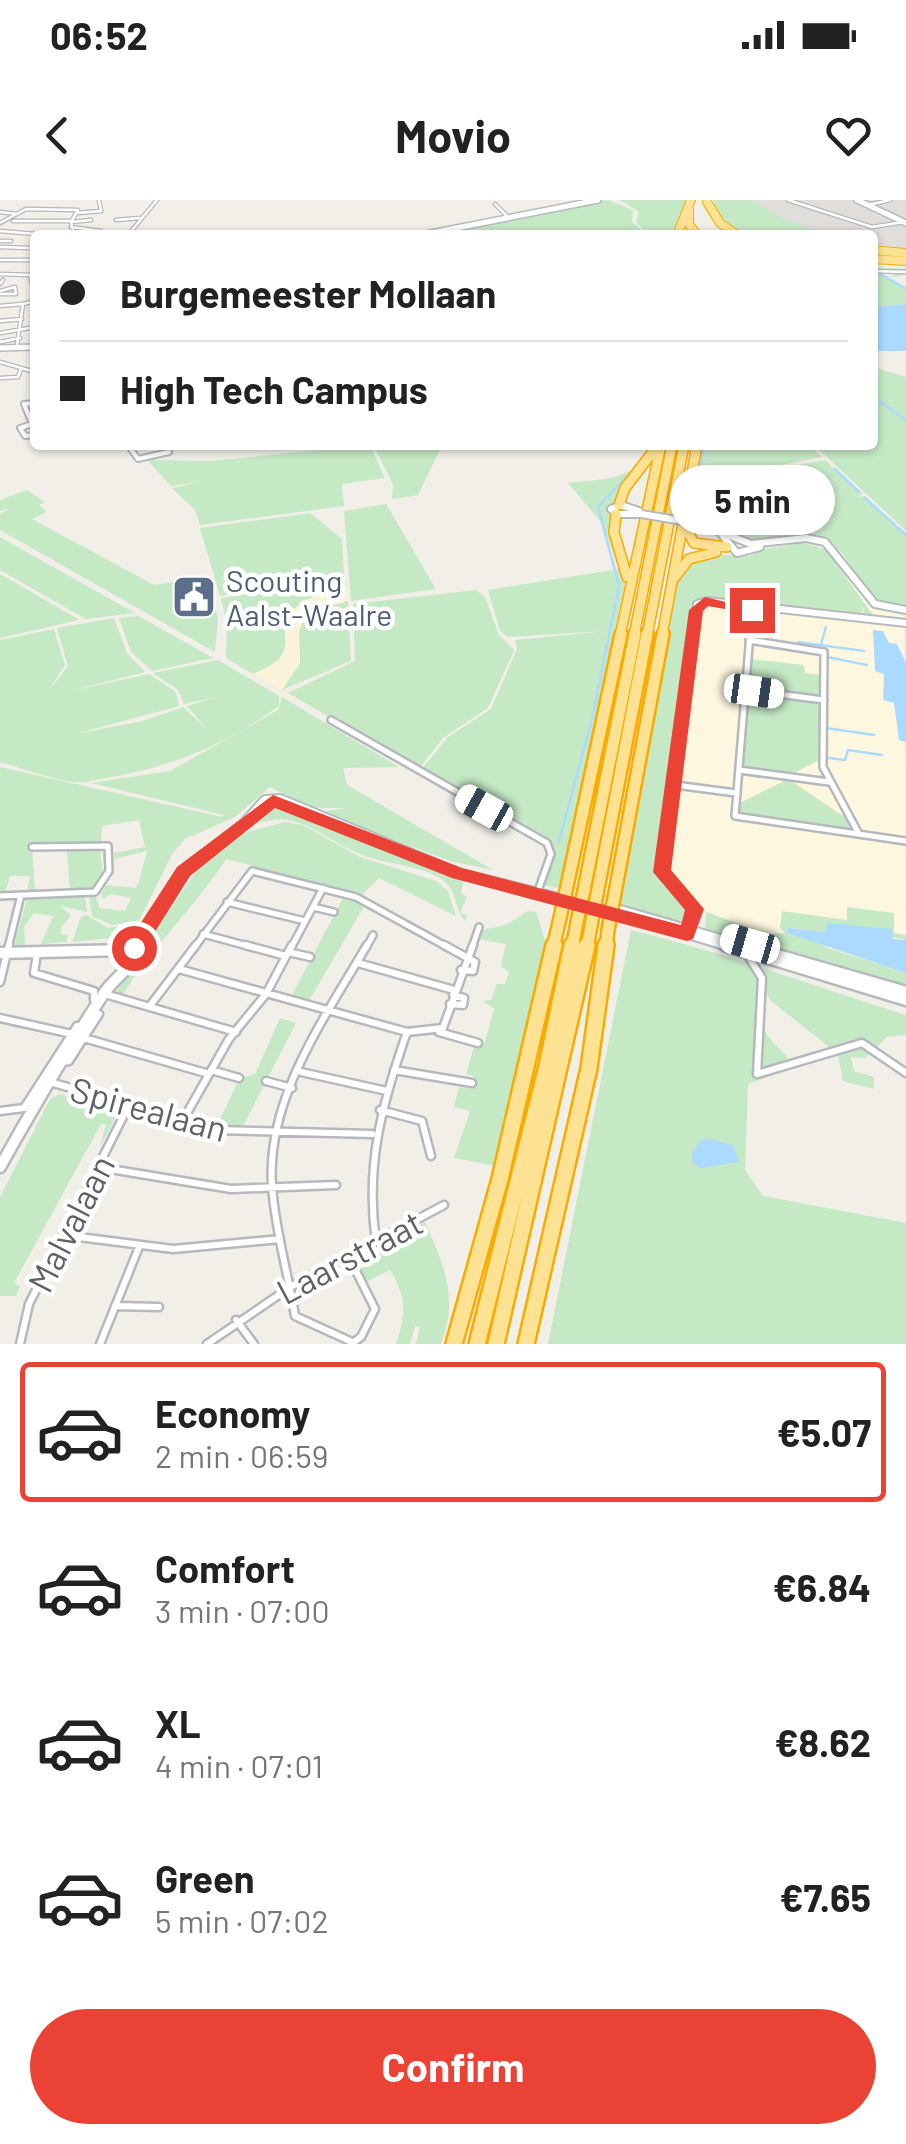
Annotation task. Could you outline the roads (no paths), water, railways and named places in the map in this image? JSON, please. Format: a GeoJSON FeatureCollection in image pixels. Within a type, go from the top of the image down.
{"type":"FeatureCollection","features":[{"type":"Feature","properties":{"kind":"highway"},"geometry":{"type":"LineString","coordinates":[[707,201],[712,228]]}},
{"type":"Feature","properties":{"kind":"highway"},"geometry":{"type":"LineString","coordinates":[[707,201],[720,223],[729,230]]}},
{"type":"Feature","properties":{"kind":"highway"},"geometry":{"type":"LineString","coordinates":[[679,230],[690,203]]}},
{"type":"Feature","properties":{"kind":"highway"},"geometry":{"type":"LineString","coordinates":[[690,203],[688,221],[694,230]]}},
{"type":"Feature","properties":{"kind":"highway"},"geometry":{"type":"LineString","coordinates":[[878,258],[894,252],[906,263]]}},
{"type":"Feature","properties":{"kind":"highway"},"geometry":{"type":"LineString","coordinates":[[878,261],[906,263]]}},
{"type":"Feature","properties":{"kind":"highway"},"geometry":{"type":"LineString","coordinates":[[626,607],[627,567],[614,532],[627,484],[656,450]]}},
{"type":"Feature","properties":{"kind":"highway"},"geometry":{"type":"LineString","coordinates":[[454,1344],[504,1164],[658,450]]}},
{"type":"Feature","properties":{"kind":"highway"},"geometry":{"type":"LineString","coordinates":[[496,1344],[679,450]]}},
{"type":"Feature","properties":{"kind":"highway"},"geometry":{"type":"LineString","coordinates":[[526,1344],[580,1114],[608,930],[696,450]]}},
{"type":"Feature","properties":{"kind":"highway"},"geometry":{"type":"LineString","coordinates":[[687,502],[684,525],[688,538],[704,547],[731,546]]}},
{"type":"Feature","properties":{"kind":"highway"},"geometry":{"type":"LineString","coordinates":[[669,595],[679,569],[689,559],[731,546]]}},
{"type":"Feature","properties":{"kind":"highway"},"geometry":{"type":"LineString","coordinates":[[476,1344],[584,924]]}},
{"type":"Feature","properties":{"kind":"street"},"geometry":{"type":"LineString","coordinates":[[100,200],[101,210],[107,216]]}},
{"type":"Feature","properties":{"kind":"street"},"geometry":{"type":"LineString","coordinates":[[132,230],[157,200]]}},
{"type":"Feature","properties":{"kind":"street"},"geometry":{"type":"LineString","coordinates":[[441,230],[506,214],[598,200]]}},
{"type":"Feature","properties":{"kind":"street"},"geometry":{"type":"LineString","coordinates":[[788,200],[872,228],[905,222]]}},
{"type":"Feature","properties":{"kind":"street"},"geometry":{"type":"LineString","coordinates":[[857,200],[905,222]]}},
{"type":"Feature","properties":{"kind":"street"},"geometry":{"type":"LineString","coordinates":[[868,206],[890,200]]}},
{"type":"Feature","properties":{"kind":"street"},"geometry":{"type":"LineString","coordinates":[[60,209],[67,201]]}},
{"type":"Feature","properties":{"kind":"street"},"geometry":{"type":"LineString","coordinates":[[495,204],[506,214]]}},
{"type":"Feature","properties":{"kind":"street"},"geometry":{"type":"LineString","coordinates":[[20,205],[26,209]]}},
{"type":"Feature","properties":{"kind":"street"},"geometry":{"type":"LineString","coordinates":[[0,223],[38,205],[78,212],[101,210]]}},
{"type":"Feature","properties":{"kind":"street"},"geometry":{"type":"LineString","coordinates":[[0,212],[20,214]]}},
{"type":"Feature","properties":{"kind":"street"},"geometry":{"type":"LineString","coordinates":[[70,229],[78,212]]}},
{"type":"Feature","properties":{"kind":"street"},"geometry":{"type":"LineString","coordinates":[[116,220],[140,218]]}},
{"type":"Feature","properties":{"kind":"street"},"geometry":{"type":"LineString","coordinates":[[10,220],[70,229],[91,220]]}},
{"type":"Feature","properties":{"kind":"street"},"geometry":{"type":"LineString","coordinates":[[0,232],[30,233]]}},
{"type":"Feature","properties":{"kind":"street"},"geometry":{"type":"LineString","coordinates":[[2,245],[18,233]]}},
{"type":"Feature","properties":{"kind":"street"},"geometry":{"type":"LineString","coordinates":[[2,245],[30,248]]}},
{"type":"Feature","properties":{"kind":"street"},"geometry":{"type":"LineString","coordinates":[[22,260],[30,250]]}},
{"type":"Feature","properties":{"kind":"street"},"geometry":{"type":"LineString","coordinates":[[0,260],[30,260]]}},
{"type":"Feature","properties":{"kind":"street"},"geometry":{"type":"LineString","coordinates":[[0,274],[30,275]]}},
{"type":"Feature","properties":{"kind":"street"},"geometry":{"type":"LineString","coordinates":[[0,306],[30,300]]}},
{"type":"Feature","properties":{"kind":"street"},"geometry":{"type":"LineString","coordinates":[[16,347],[22,329],[23,304]]}},
{"type":"Feature","properties":{"kind":"street"},"geometry":{"type":"LineString","coordinates":[[0,322],[22,319]]}},
{"type":"Feature","properties":{"kind":"street"},"geometry":{"type":"LineString","coordinates":[[0,333],[30,328]]}},
{"type":"Feature","properties":{"kind":"street"},"geometry":{"type":"LineString","coordinates":[[0,344],[20,338]]}},
{"type":"Feature","properties":{"kind":"street"},"geometry":{"type":"LineString","coordinates":[[0,344],[30,350]]}},
{"type":"Feature","properties":{"kind":"street"},"geometry":{"type":"LineString","coordinates":[[0,362],[30,371]]}},
{"type":"Feature","properties":{"kind":"street"},"geometry":{"type":"LineString","coordinates":[[1,378],[18,377],[21,370]]}},
{"type":"Feature","properties":{"kind":"street"},"geometry":{"type":"LineString","coordinates":[[30,424],[20,428],[24,436],[30,434]]}},
{"type":"Feature","properties":{"kind":"street"},"geometry":{"type":"LineString","coordinates":[[132,450],[138,459],[169,452]]}},
{"type":"Feature","properties":{"kind":"street"},"geometry":{"type":"LineString","coordinates":[[622,510],[690,521],[746,556],[754,547],[806,538],[825,542],[875,604],[906,610]]}},
{"type":"Feature","properties":{"kind":"street"},"geometry":{"type":"LineString","coordinates":[[731,546],[800,542],[826,548],[872,609],[887,622]]}},
{"type":"Feature","properties":{"kind":"street"},"geometry":{"type":"LineString","coordinates":[[689,930],[688,903],[662,872],[698,604],[906,623]]}},
{"type":"Feature","properties":{"kind":"street"},"geometry":{"type":"LineString","coordinates":[[752,606],[735,816],[906,842]]}},
{"type":"Feature","properties":{"kind":"street"},"geometry":{"type":"LineString","coordinates":[[867,620],[874,616],[872,609]]}},
{"type":"Feature","properties":{"kind":"street"},"geometry":{"type":"LineString","coordinates":[[750,640],[822,650],[823,767],[859,834]]}},
{"type":"Feature","properties":{"kind":"street"},"geometry":{"type":"LineString","coordinates":[[746,690],[824,700]]}},
{"type":"Feature","properties":{"kind":"street"},"geometry":{"type":"LineString","coordinates":[[331,720],[547,843],[551,854],[538,892]]}},
{"type":"Feature","properties":{"kind":"street"},"geometry":{"type":"LineString","coordinates":[[739,770],[828,782]]}},
{"type":"Feature","properties":{"kind":"street"},"geometry":{"type":"LineString","coordinates":[[674,784],[737,793]]}},
{"type":"Feature","properties":{"kind":"street"},"geometry":{"type":"LineString","coordinates":[[0,1111],[19,1111],[100,994],[114,980],[184,872],[267,802],[288,804],[443,867],[689,930],[906,992]]}},
{"type":"Feature","properties":{"kind":"street"},"geometry":{"type":"LineString","coordinates":[[0,896],[96,892],[110,870],[108,846],[32,847]]}},
{"type":"Feature","properties":{"kind":"street"},"geometry":{"type":"LineString","coordinates":[[149,1007],[252,871],[371,904],[465,958]]}},
{"type":"Feature","properties":{"kind":"street"},"geometry":{"type":"LineString","coordinates":[[183,1121],[236,1032],[266,994],[323,888]]}},
{"type":"Feature","properties":{"kind":"street"},"geometry":{"type":"LineString","coordinates":[[0,982],[4,948],[21,895]]}},
{"type":"Feature","properties":{"kind":"street"},"geometry":{"type":"LineString","coordinates":[[227,902],[305,921]]}},
{"type":"Feature","properties":{"kind":"street"},"geometry":{"type":"LineString","coordinates":[[312,906],[334,912]]}},
{"type":"Feature","properties":{"kind":"street"},"geometry":{"type":"LineString","coordinates":[[439,1032],[479,927]]}},
{"type":"Feature","properties":{"kind":"street"},"geometry":{"type":"LineString","coordinates":[[689,930],[906,1000]]}},
{"type":"Feature","properties":{"kind":"street"},"geometry":{"type":"LineString","coordinates":[[203,934],[310,957]]}},
{"type":"Feature","properties":{"kind":"street"},"geometry":{"type":"LineString","coordinates":[[348,1257],[375,1308],[361,1337],[352,1343],[295,1316],[275,1190],[277,1133],[292,1088],[373,936]]}},
{"type":"Feature","properties":{"kind":"street"},"geometry":{"type":"LineString","coordinates":[[4,948],[94,949],[127,955]]}},
{"type":"Feature","properties":{"kind":"street"},"geometry":{"type":"LineString","coordinates":[[37,951],[34,973],[236,1032]]}},
{"type":"Feature","properties":{"kind":"street"},"geometry":{"type":"LineString","coordinates":[[750,959],[762,978],[758,1074],[860,1044],[906,1073]]}},
{"type":"Feature","properties":{"kind":"street"},"geometry":{"type":"LineString","coordinates":[[358,963],[454,992],[464,1000],[461,1006],[450,1004]]}},
{"type":"Feature","properties":{"kind":"street"},"geometry":{"type":"LineString","coordinates":[[177,969],[407,1032],[439,1032],[478,1043]]}},
{"type":"Feature","properties":{"kind":"street"},"geometry":{"type":"LineString","coordinates":[[1,1168],[100,994]]}},
{"type":"Feature","properties":{"kind":"street"},"geometry":{"type":"LineString","coordinates":[[63,1060],[69,1061],[99,1014],[93,1012]]}},
{"type":"Feature","properties":{"kind":"street"},"geometry":{"type":"LineString","coordinates":[[0,1018],[72,1034]]}},
{"type":"Feature","properties":{"kind":"street"},"geometry":{"type":"LineString","coordinates":[[376,1242],[367,1185],[372,1134],[407,1032]]}},
{"type":"Feature","properties":{"kind":"street"},"geometry":{"type":"LineString","coordinates":[[84,1038],[240,1078]]}},
{"type":"Feature","properties":{"kind":"street"},"geometry":{"type":"LineString","coordinates":[[394,1070],[472,1083]]}},
{"type":"Feature","properties":{"kind":"street"},"geometry":{"type":"LineString","coordinates":[[300,1072],[387,1091]]}},
{"type":"Feature","properties":{"kind":"street"},"geometry":{"type":"LineString","coordinates":[[266,1081],[292,1088]]}},
{"type":"Feature","properties":{"kind":"street","name":"Spirealaan"},"geometry":{"type":"LineString","coordinates":[[49,1082],[216,1130],[372,1134]]}},
{"type":"Feature","properties":{"kind":"street","name":"Malvalaan"},"geometry":{"type":"LineString","coordinates":[[20,1344],[29,1304],[130,1105]]}},
{"type":"Feature","properties":{"kind":"street"},"geometry":{"type":"LineString","coordinates":[[380,1110],[422,1121],[431,1156]]}},
{"type":"Feature","properties":{"kind":"street"},"geometry":{"type":"LineString","coordinates":[[98,1168],[204,1186],[275,1190],[336,1186]]}},
{"type":"Feature","properties":{"kind":"street","name":"Laarstraat"},"geometry":{"type":"LineString","coordinates":[[207,1344],[236,1320],[292,1286],[444,1206]]}},
{"type":"Feature","properties":{"kind":"street"},"geometry":{"type":"LineString","coordinates":[[63,1235],[138,1247],[236,1246],[280,1239]]}},
{"type":"Feature","properties":{"kind":"street"},"geometry":{"type":"LineString","coordinates":[[100,1344],[138,1247]]}},
{"type":"Feature","properties":{"kind":"street"},"geometry":{"type":"LineString","coordinates":[[115,1306],[159,1308]]}},
{"type":"Feature","properties":{"kind":"street"},"geometry":{"type":"LineString","coordinates":[[236,1320],[254,1344]]}},
{"type":"Feature","properties":{"kind":"water"},"geometry":{"type":"Polygon","coordinates":[[[906,304],[906,351],[878,351],[878,307],[906,304]]]}},
{"type":"Feature","properties":{"kind":"water"},"geometry":{"type":"Polygon","coordinates":[[[873,630],[883,631],[889,643],[897,644],[906,663],[906,742],[899,740],[894,703],[883,700],[884,674],[875,671],[873,630]]]}},
{"type":"Feature","properties":{"kind":"water"},"geometry":{"type":"Polygon","coordinates":[[[827,923],[892,929],[893,939],[906,940],[906,973],[787,933],[788,928],[826,932],[827,923]]]}},
{"type":"Feature","properties":{"kind":"water"},"geometry":{"type":"Polygon","coordinates":[[[709,1139],[733,1145],[739,1162],[701,1168],[693,1164],[692,1154],[700,1141],[709,1139]]]}},
{"type":"Feature","properties":{"kind":"waterway"},"geometry":{"type":"LineString","coordinates":[[879,273],[906,289]]}},
{"type":"Feature","properties":{"kind":"waterway"},"geometry":{"type":"LineString","coordinates":[[878,400],[906,420]]}},
{"type":"Feature","properties":{"kind":"waterway"},"geometry":{"type":"LineString","coordinates":[[703,450],[693,512],[713,517]]}},
{"type":"Feature","properties":{"kind":"waterway"},"geometry":{"type":"LineString","coordinates":[[559,841],[592,719],[619,586],[598,507],[636,467]]}},
{"type":"Feature","properties":{"kind":"waterway"},"geometry":{"type":"LineString","coordinates":[[835,469],[859,492]]}},
{"type":"Feature","properties":{"kind":"waterway"},"geometry":{"type":"LineString","coordinates":[[865,498],[895,525]]}},
{"type":"Feature","properties":{"kind":"waterway"},"geometry":{"type":"LineString","coordinates":[[897,527],[906,535]]}},
{"type":"Feature","properties":{"kind":"waterway"},"geometry":{"type":"LineString","coordinates":[[821,644],[826,627]]}},
{"type":"Feature","properties":{"kind":"waterway"},"geometry":{"type":"LineString","coordinates":[[798,642],[864,651]]}},
{"type":"Feature","properties":{"kind":"waterway"},"geometry":{"type":"LineString","coordinates":[[827,657],[867,665]]}},
{"type":"Feature","properties":{"kind":"waterway"},"geometry":{"type":"LineString","coordinates":[[826,728],[874,735]]}},
{"type":"Feature","properties":{"kind":"waterway"},"geometry":{"type":"LineString","coordinates":[[829,758],[845,760],[848,750],[882,755]]}},
{"type":"Feature","properties":{"kind":"place","name":"Scouting Aalst-Waalre"},"geometry":{"type":"Point","coordinates":[194,597]}}]}
